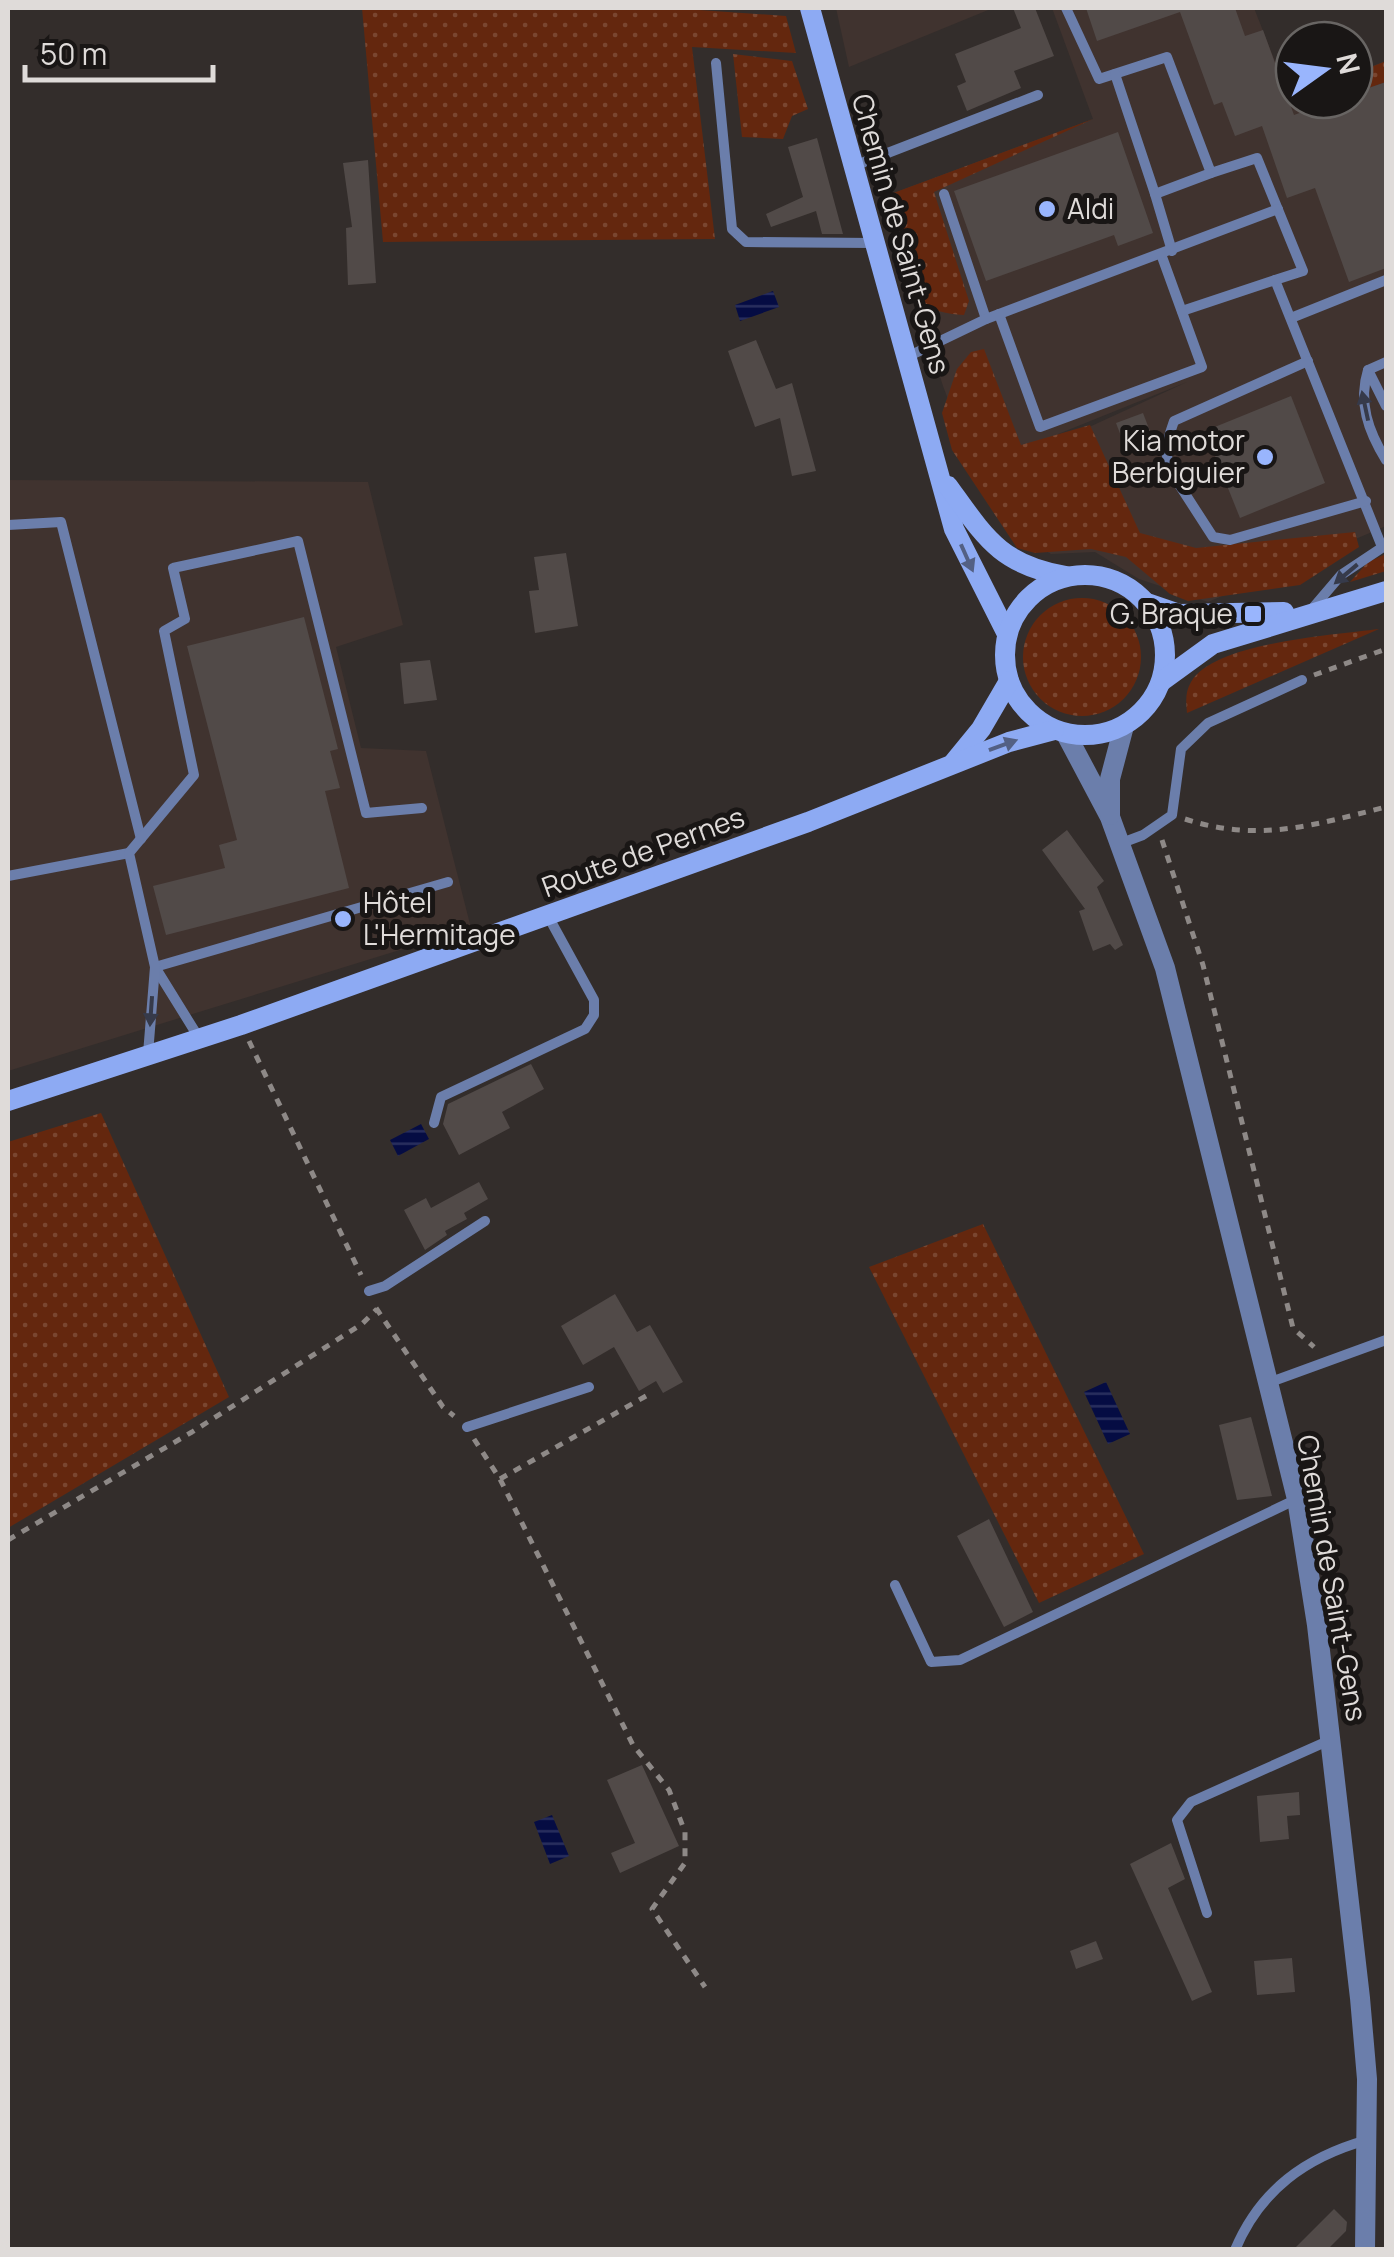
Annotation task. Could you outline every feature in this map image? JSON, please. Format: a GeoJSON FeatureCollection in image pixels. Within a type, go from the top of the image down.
{"type":"FeatureCollection","features":[{"type":"Feature","properties":{"kind":"main road","name":"Chemin de Saint-Gens"},"geometry":{"type":"LineString","coordinates":[[810,8],[967,561],[1007,634]]}},
{"type":"Feature","properties":{"kind":"main road","name":"Chemin de Saint-Gens"},"geometry":{"type":"LineString","coordinates":[[942,476],[999,552],[1016,563],[1068,576]]}},
{"type":"Feature","properties":{"kind":"main road"},"geometry":{"type":"LineString","coordinates":[[1311,610],[1218,616],[1180,614],[1147,604],[1112,578],[1068,576],[1036,591],[1014,618],[1004,658],[1009,680],[1026,710],[1060,732],[1096,736],[1124,726],[1140,715],[1162,681],[1213,644],[1311,610],[1386,591]]}},
{"type":"Feature","properties":{"kind":"main road"},"geometry":{"type":"LineString","coordinates":[[1147,604],[1163,632],[1162,681]]}},
{"type":"Feature","properties":{"kind":"main road","name":"Route de Pernes"},"geometry":{"type":"LineString","coordinates":[[953,763],[981,729],[1009,680]]}},
{"type":"Feature","properties":{"kind":"main road","name":"Route de Pernes"},"geometry":{"type":"LineString","coordinates":[[8,1101],[241,1025],[808,822],[953,763],[1060,732]]}},
{"type":"Feature","properties":{"kind":"street","name":"Chemin de Saint-Gens"},"geometry":{"type":"LineString","coordinates":[[1110,816],[1110,780],[1124,726]]}},
{"type":"Feature","properties":{"kind":"street","name":"Chemin de Saint-Gens"},"geometry":{"type":"LineString","coordinates":[[1060,732],[1110,816],[1165,968],[1296,1499],[1332,1739],[1364,2047],[1368,2140],[1365,2250]]}},
{"type":"Feature","properties":{"kind":"lane"},"geometry":{"type":"LineString","coordinates":[[1066,8],[1100,80],[1167,57],[1211,174]]}},
{"type":"Feature","properties":{"kind":"lane"},"geometry":{"type":"LineString","coordinates":[[716,63],[732,229],[746,242],[874,244]]}},
{"type":"Feature","properties":{"kind":"lane"},"geometry":{"type":"LineString","coordinates":[[998,314],[1040,427],[1202,367],[1182,311],[1155,194],[1114,74]]}},
{"type":"Feature","properties":{"kind":"lane"},"geometry":{"type":"LineString","coordinates":[[853,166],[1038,95]]}},
{"type":"Feature","properties":{"kind":"lane"},"geometry":{"type":"LineString","coordinates":[[1155,194],[1258,158],[1303,272],[1182,311]]}},
{"type":"Feature","properties":{"kind":"lane"},"geometry":{"type":"LineString","coordinates":[[944,194],[986,319]]}},
{"type":"Feature","properties":{"kind":"lane"},"geometry":{"type":"LineString","coordinates":[[906,357],[998,314],[1278,209]]}},
{"type":"Feature","properties":{"kind":"lane"},"geometry":{"type":"LineString","coordinates":[[1275,280],[1384,546],[1341,575],[1311,610]]}},
{"type":"Feature","properties":{"kind":"lane"},"geometry":{"type":"LineString","coordinates":[[1291,318],[1386,280]]}},
{"type":"Feature","properties":{"kind":"lane"},"geometry":{"type":"LineString","coordinates":[[1308,361],[1174,421],[1166,448],[1171,472],[1206,530],[1230,540],[1366,501]]}},
{"type":"Feature","properties":{"kind":"lane"},"geometry":{"type":"LineString","coordinates":[[1368,370],[1386,362]]}},
{"type":"Feature","properties":{"kind":"lane"},"geometry":{"type":"LineString","coordinates":[[1368,370],[1386,406]]}},
{"type":"Feature","properties":{"kind":"lane"},"geometry":{"type":"LineString","coordinates":[[1368,370],[1362,406],[1386,460]]}},
{"type":"Feature","properties":{"kind":"lane"},"geometry":{"type":"LineString","coordinates":[[8,525],[61,522],[141,838]]}},
{"type":"Feature","properties":{"kind":"lane"},"geometry":{"type":"LineString","coordinates":[[8,876],[129,853],[194,775],[164,631],[185,619],[173,568],[298,541],[366,813],[422,808]]}},
{"type":"Feature","properties":{"kind":"lane"},"geometry":{"type":"LineString","coordinates":[[1118,844],[1172,814],[1181,749],[1208,723],[1302,680]]}},
{"type":"Feature","properties":{"kind":"lane"},"geometry":{"type":"LineString","coordinates":[[129,853],[154,967],[148,1054]]}},
{"type":"Feature","properties":{"kind":"lane"},"geometry":{"type":"LineString","coordinates":[[154,967],[448,882]]}},
{"type":"Feature","properties":{"kind":"lane"},"geometry":{"type":"LineString","coordinates":[[434,1123],[440,1098],[584,1029],[594,1015],[594,1000],[548,915]]}},
{"type":"Feature","properties":{"kind":"lane"},"geometry":{"type":"LineString","coordinates":[[154,967],[200,1038]]}},
{"type":"Feature","properties":{"kind":"lane"},"geometry":{"type":"LineString","coordinates":[[368,1291],[385,1286],[485,1221]]}},
{"type":"Feature","properties":{"kind":"lane"},"geometry":{"type":"LineString","coordinates":[[1268,1384],[1386,1340]]}},
{"type":"Feature","properties":{"kind":"lane"},"geometry":{"type":"LineString","coordinates":[[467,1427],[589,1387]]}},
{"type":"Feature","properties":{"kind":"lane"},"geometry":{"type":"LineString","coordinates":[[895,1585],[931,1662],[960,1660],[1296,1499]]}},
{"type":"Feature","properties":{"kind":"lane"},"geometry":{"type":"LineString","coordinates":[[1208,1913],[1177,1820],[1192,1802],[1332,1739]]}},
{"type":"Feature","properties":{"kind":"lane"},"geometry":{"type":"LineString","coordinates":[[1235,2250],[1272,2192],[1294,2170],[1318,2156],[1368,2140]]}},
{"type":"Feature","properties":{"kind":"path"},"geometry":{"type":"LineString","coordinates":[[1302,680],[1386,649]]}},
{"type":"Feature","properties":{"kind":"path"},"geometry":{"type":"LineString","coordinates":[[1172,814],[1217,829],[1284,833],[1386,807]]}},
{"type":"Feature","properties":{"kind":"path"},"geometry":{"type":"LineString","coordinates":[[1156,826],[1171,858],[1202,965],[1294,1328],[1331,1363]]}},
{"type":"Feature","properties":{"kind":"path"},"geometry":{"type":"LineString","coordinates":[[241,1025],[377,1309],[443,1407],[467,1427],[500,1480],[633,1744],[669,1790],[685,1832],[685,1863],[661,1891],[652,1909],[705,1986]]}},
{"type":"Feature","properties":{"kind":"path"},"geometry":{"type":"LineString","coordinates":[[8,1540],[192,1432],[362,1324],[377,1309]]}},
{"type":"Feature","properties":{"kind":"path"},"geometry":{"type":"LineString","coordinates":[[500,1480],[653,1392]]}},
{"type":"Feature","properties":{"kind":"shaded area"},"geometry":{"type":"Polygon","coordinates":[[[362,8],[670,8],[786,16],[796,53],[692,47],[715,239],[383,242],[362,8]]]}},
{"type":"Feature","properties":{"kind":"shaded area"},"geometry":{"type":"Polygon","coordinates":[[[836,8],[993,8],[849,67],[836,8]]]}},
{"type":"Feature","properties":{"kind":"shaded area"},"geometry":{"type":"Polygon","coordinates":[[[1052,8],[1254,8],[1274,59],[1274,120],[1374,120],[1374,66],[1386,61],[1386,526],[1208,602],[1139,579],[1095,552],[1051,554],[1003,525],[981,477],[1187,382],[974,468],[943,386],[883,197],[1093,119],[1052,8]]]}},
{"type":"Feature","properties":{"kind":"shaded area"},"geometry":{"type":"Polygon","coordinates":[[[733,54],[792,61],[808,109],[792,116],[783,139],[742,137],[733,54]]]}},
{"type":"Feature","properties":{"kind":"shaded area"},"geometry":{"type":"Polygon","coordinates":[[[1386,61],[1386,82],[1374,86],[1374,66],[1386,61]]]}},
{"type":"Feature","properties":{"kind":"shaded area"},"geometry":{"type":"Polygon","coordinates":[[[1093,119],[934,192],[969,301],[964,315],[951,314],[927,306],[909,292],[899,269],[902,232],[888,195],[1093,119]]]}},
{"type":"Feature","properties":{"kind":"shaded area"},"geometry":{"type":"Polygon","coordinates":[[[773,291],[779,307],[740,321],[735,305],[773,291]]]}},
{"type":"Feature","properties":{"kind":"shaded area"},"geometry":{"type":"Polygon","coordinates":[[[984,349],[1021,445],[1090,425],[1140,533],[1196,548],[1355,532],[1359,547],[1300,585],[1188,601],[1170,594],[1126,557],[1091,549],[1035,553],[1017,548],[952,450],[942,413],[957,369],[971,352],[984,349]]]}},
{"type":"Feature","properties":{"kind":"shaded area"},"geometry":{"type":"Polygon","coordinates":[[[8,480],[368,482],[403,625],[336,647],[361,748],[426,751],[471,928],[8,1071],[8,480]]]}},
{"type":"Feature","properties":{"kind":"shaded area"},"geometry":{"type":"Polygon","coordinates":[[[1386,554],[1386,571],[1350,582],[1368,562],[1386,554]]]}},
{"type":"Feature","properties":{"kind":"shaded area"},"geometry":{"type":"Polygon","coordinates":[[[1082,598],[1104,603],[1124,615],[1136,635],[1141,657],[1136,679],[1124,699],[1104,711],[1082,716],[1060,711],[1040,699],[1028,679],[1023,657],[1028,635],[1040,615],[1060,603],[1082,598]]]}},
{"type":"Feature","properties":{"kind":"shaded area"},"geometry":{"type":"Polygon","coordinates":[[[1379,629],[1187,713],[1191,682],[1204,668],[1224,658],[1277,643],[1379,629]]]}},
{"type":"Feature","properties":{"kind":"shaded area"},"geometry":{"type":"Polygon","coordinates":[[[101,1113],[229,1397],[8,1528],[8,1142],[101,1113]]]}},
{"type":"Feature","properties":{"kind":"shaded area"},"geometry":{"type":"Polygon","coordinates":[[[421,1124],[429,1139],[398,1156],[390,1140],[421,1124]]]}},
{"type":"Feature","properties":{"kind":"shaded area"},"geometry":{"type":"Polygon","coordinates":[[[983,1224],[1144,1554],[1039,1603],[869,1267],[983,1224]]]}},
{"type":"Feature","properties":{"kind":"shaded area"},"geometry":{"type":"Polygon","coordinates":[[[1106,1382],[1130,1434],[1108,1444],[1084,1392],[1106,1382]]]}},
{"type":"Feature","properties":{"kind":"shaded area"},"geometry":{"type":"Polygon","coordinates":[[[552,1815],[569,1856],[550,1864],[534,1822],[552,1815]]]}},
{"type":"Feature","properties":{"kind":"building"},"geometry":{"type":"Polygon","coordinates":[[[1013,8],[1035,8],[1054,56],[1014,71],[1021,88],[967,111],[957,86],[966,82],[955,54],[1021,28],[1013,8]]]}},
{"type":"Feature","properties":{"kind":"building"},"geometry":{"type":"Polygon","coordinates":[[[1086,8],[1235,8],[1245,36],[1263,30],[1274,60],[1274,120],[1374,120],[1374,86],[1386,82],[1386,268],[1349,282],[1315,188],[1287,198],[1262,126],[1235,136],[1222,102],[1214,105],[1180,12],[1097,41],[1086,8]]]}},
{"type":"Feature","properties":{"kind":"building","name":"Aldi"},"geometry":{"type":"Polygon","coordinates":[[[1118,132],[1153,233],[1118,246],[1114,235],[986,281],[954,191],[1118,132]]]}},
{"type":"Feature","properties":{"kind":"building"},"geometry":{"type":"Polygon","coordinates":[[[817,138],[843,234],[822,234],[816,211],[771,227],[766,214],[803,197],[788,147],[817,138]]]}},
{"type":"Feature","properties":{"kind":"building"},"geometry":{"type":"Polygon","coordinates":[[[368,160],[376,283],[348,285],[346,228],[352,227],[343,163],[368,160]]]}},
{"type":"Feature","properties":{"kind":"building"},"geometry":{"type":"Polygon","coordinates":[[[756,340],[776,389],[792,383],[816,471],[792,476],[780,418],[755,427],[728,351],[756,340]]]}},
{"type":"Feature","properties":{"kind":"building","name":"Kia motor Berbiguier"},"geometry":{"type":"Polygon","coordinates":[[[1291,396],[1325,483],[1240,518],[1205,431],[1291,396]]]}},
{"type":"Feature","properties":{"kind":"building"},"geometry":{"type":"Polygon","coordinates":[[[1143,413],[1151,434],[1124,444],[1116,423],[1143,413]]]}},
{"type":"Feature","properties":{"kind":"building"},"geometry":{"type":"Polygon","coordinates":[[[566,553],[578,626],[535,633],[529,591],[539,590],[534,557],[566,553]]]}},
{"type":"Feature","properties":{"kind":"building"},"geometry":{"type":"Polygon","coordinates":[[[304,617],[338,749],[330,751],[340,788],[325,791],[349,888],[166,935],[153,886],[225,868],[219,845],[237,840],[187,646],[304,617]]]}},
{"type":"Feature","properties":{"kind":"building"},"geometry":{"type":"Polygon","coordinates":[[[430,660],[437,700],[404,704],[400,663],[430,660]]]}},
{"type":"Feature","properties":{"kind":"building"},"geometry":{"type":"Polygon","coordinates":[[[1067,830],[1104,881],[1097,887],[1123,945],[1115,950],[1110,944],[1093,951],[1079,911],[1085,909],[1042,850],[1067,830]]]}},
{"type":"Feature","properties":{"kind":"building"},"geometry":{"type":"Polygon","coordinates":[[[531,1064],[544,1089],[502,1112],[510,1128],[459,1155],[443,1124],[448,1104],[531,1064]]]}},
{"type":"Feature","properties":{"kind":"building"},"geometry":{"type":"Polygon","coordinates":[[[479,1182],[488,1199],[464,1213],[467,1219],[445,1231],[447,1235],[425,1250],[404,1210],[426,1198],[431,1208],[479,1182]]]}},
{"type":"Feature","properties":{"kind":"building"},"geometry":{"type":"Polygon","coordinates":[[[615,1294],[637,1332],[650,1325],[683,1382],[663,1393],[656,1381],[639,1391],[614,1347],[583,1365],[561,1326],[615,1294]]]}},
{"type":"Feature","properties":{"kind":"building"},"geometry":{"type":"Polygon","coordinates":[[[1251,1417],[1272,1496],[1237,1500],[1219,1425],[1251,1417]]]}},
{"type":"Feature","properties":{"kind":"building"},"geometry":{"type":"Polygon","coordinates":[[[989,1519],[1033,1612],[1004,1627],[957,1536],[989,1519]]]}},
{"type":"Feature","properties":{"kind":"building"},"geometry":{"type":"Polygon","coordinates":[[[642,1765],[679,1846],[620,1873],[611,1853],[635,1843],[607,1780],[642,1765]]]}},
{"type":"Feature","properties":{"kind":"building"},"geometry":{"type":"Polygon","coordinates":[[[1299,1792],[1300,1815],[1287,1816],[1289,1839],[1260,1842],[1257,1796],[1299,1792]]]}},
{"type":"Feature","properties":{"kind":"building"},"geometry":{"type":"Polygon","coordinates":[[[1171,1843],[1185,1879],[1168,1888],[1212,1992],[1192,2001],[1130,1864],[1171,1843]]]}},
{"type":"Feature","properties":{"kind":"building"},"geometry":{"type":"Polygon","coordinates":[[[1096,1941],[1103,1959],[1076,1969],[1070,1951],[1096,1941]]]}},
{"type":"Feature","properties":{"kind":"building"},"geometry":{"type":"Polygon","coordinates":[[[1292,1958],[1295,1992],[1257,1995],[1254,1961],[1292,1958]]]}},
{"type":"Feature","properties":{"kind":"building"},"geometry":{"type":"Polygon","coordinates":[[[1334,2209],[1347,2222],[1346,2231],[1327,2250],[1293,2250],[1334,2209]]]}},
{"type":"Feature","properties":{"kind":"place","name":"Aldi"},"geometry":{"type":"Point","coordinates":[1047,209]}},
{"type":"Feature","properties":{"kind":"place","name":"Kia motor Berbiguier"},"geometry":{"type":"Point","coordinates":[1265,457]}},
{"type":"Feature","properties":{"kind":"place","name":"G. Braque"},"geometry":{"type":"Point","coordinates":[1253,614]}},
{"type":"Feature","properties":{"kind":"place","name":"Hôtel L'Hermitage"},"geometry":{"type":"Point","coordinates":[343,919]}}]}
